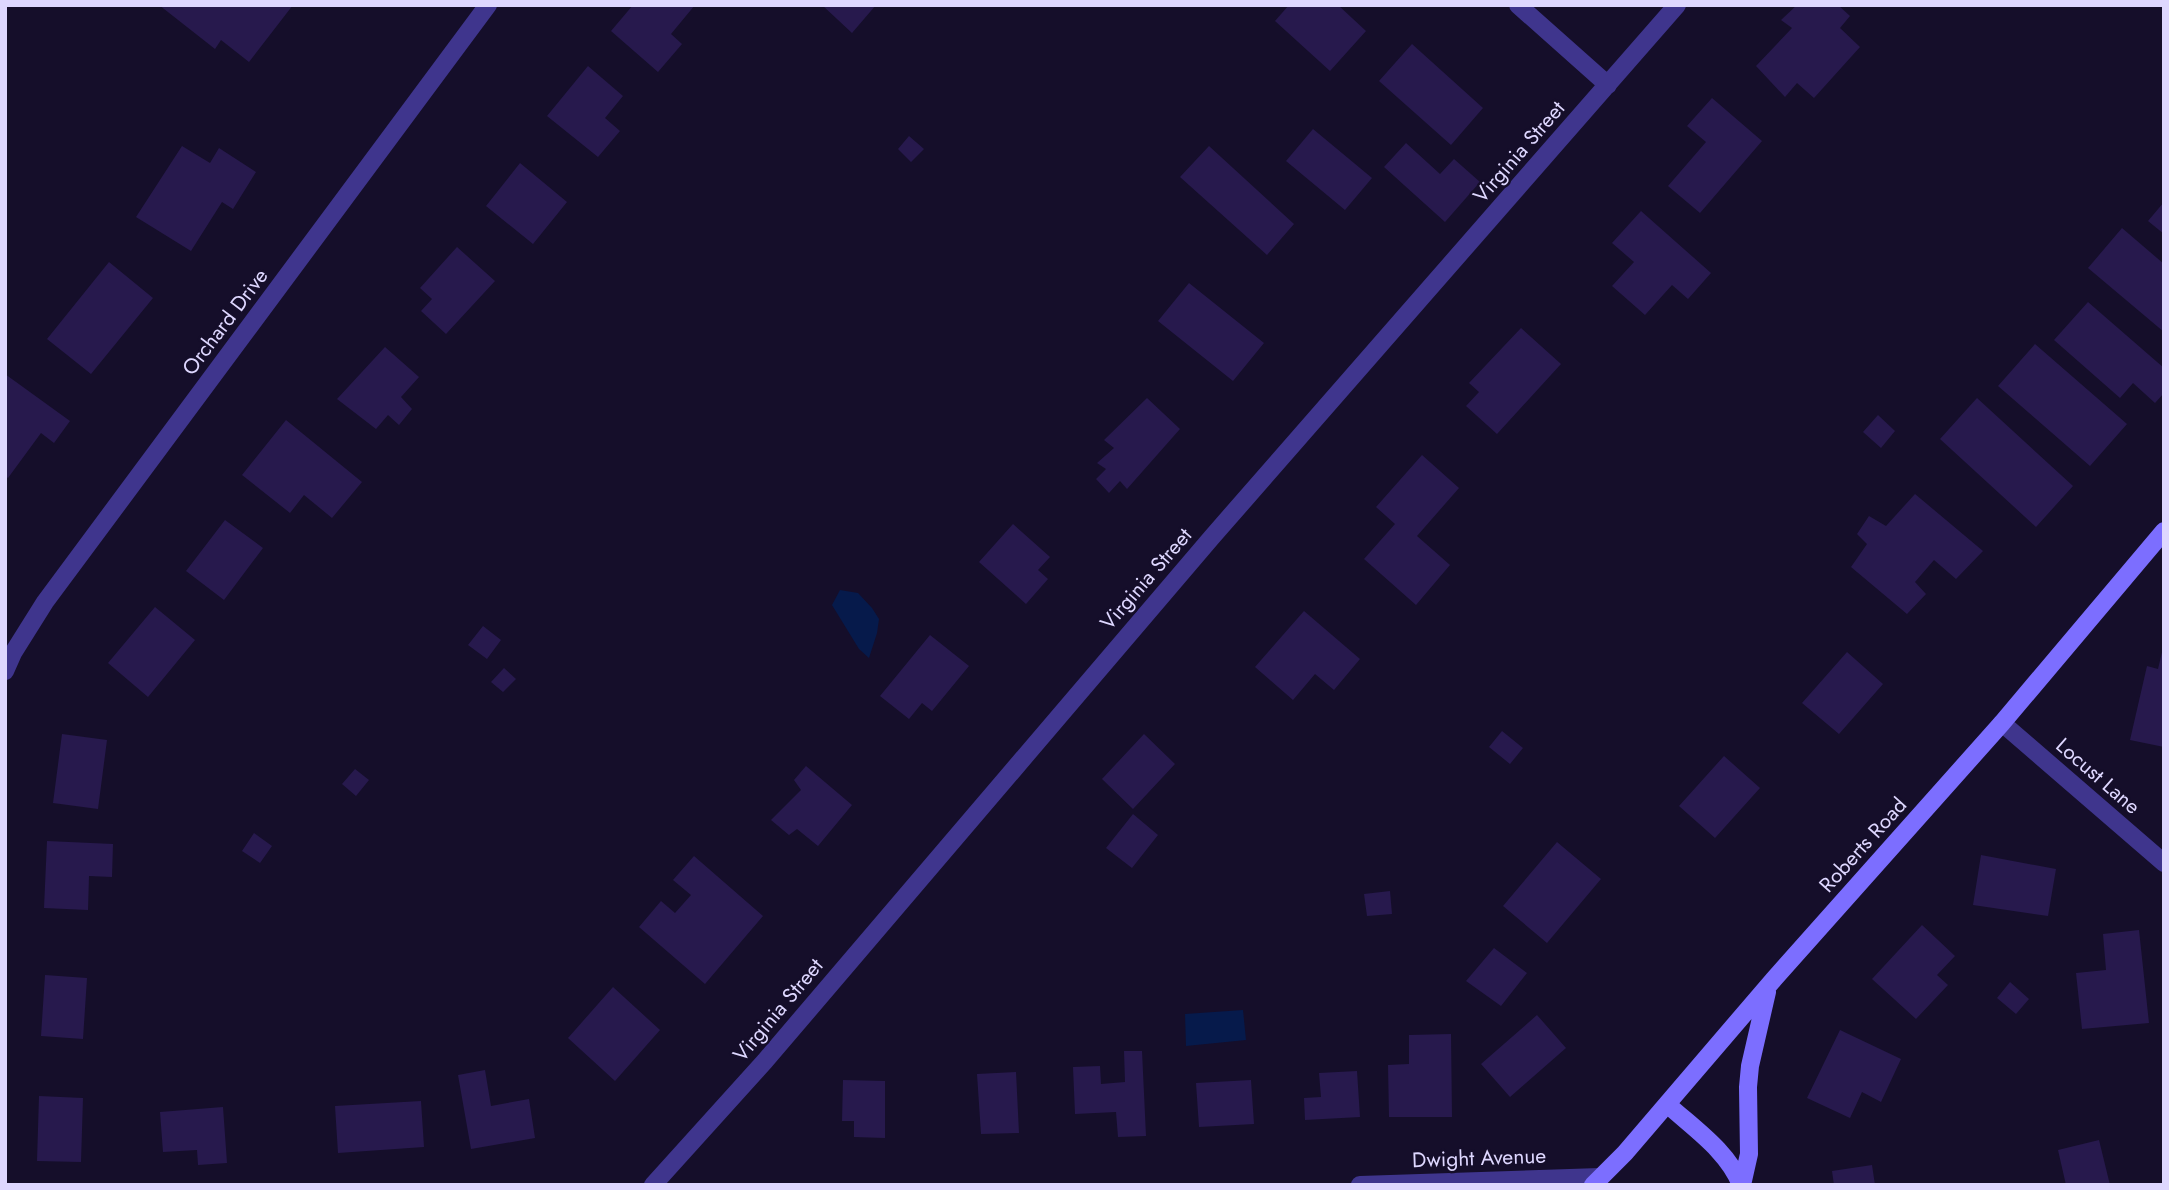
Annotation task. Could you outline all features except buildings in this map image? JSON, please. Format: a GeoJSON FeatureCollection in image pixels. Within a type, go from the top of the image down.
{"type":"FeatureCollection","features":[{"type":"Feature","properties":{"kind":"main road","name":"Roberts Road"},"geometry":{"type":"LineString","coordinates":[[1596,1181],[1625,1153],[2002,723],[2164,531]]}},
{"type":"Feature","properties":{"kind":"main road"},"geometry":{"type":"LineString","coordinates":[[1742,1185],[1749,1154],[1747,1098],[1750,1066],[1769,986]]}},
{"type":"Feature","properties":{"kind":"main road"},"geometry":{"type":"LineString","coordinates":[[1667,1104],[1723,1155],[1732,1165],[1742,1185]]}},
{"type":"Feature","properties":{"kind":"street","name":"Orchard Drive"},"geometry":{"type":"LineString","coordinates":[[5,671],[45,601],[488,5]]}},
{"type":"Feature","properties":{"kind":"street"},"geometry":{"type":"LineString","coordinates":[[1518,5],[1608,85]]}},
{"type":"Feature","properties":{"kind":"street","name":"Virginia Street"},"geometry":{"type":"LineString","coordinates":[[653,1185],[765,1061],[1212,537],[1677,5]]}},
{"type":"Feature","properties":{"kind":"street","name":"Locust Lane"},"geometry":{"type":"LineString","coordinates":[[2002,723],[2164,863]]}},
{"type":"Feature","properties":{"kind":"street","name":"Dwight Avenue"},"geometry":{"type":"LineString","coordinates":[[1360,1185],[1596,1181]]}},
{"type":"Feature","properties":{"kind":"water"},"geometry":{"type":"Polygon","coordinates":[[[840,590],[858,593],[879,619],[869,658],[859,649],[832,605],[840,590]]]}},
{"type":"Feature","properties":{"kind":"water"},"geometry":{"type":"Polygon","coordinates":[[[1243,1010],[1246,1040],[1186,1046],[1185,1014],[1243,1010]]]}}]}
